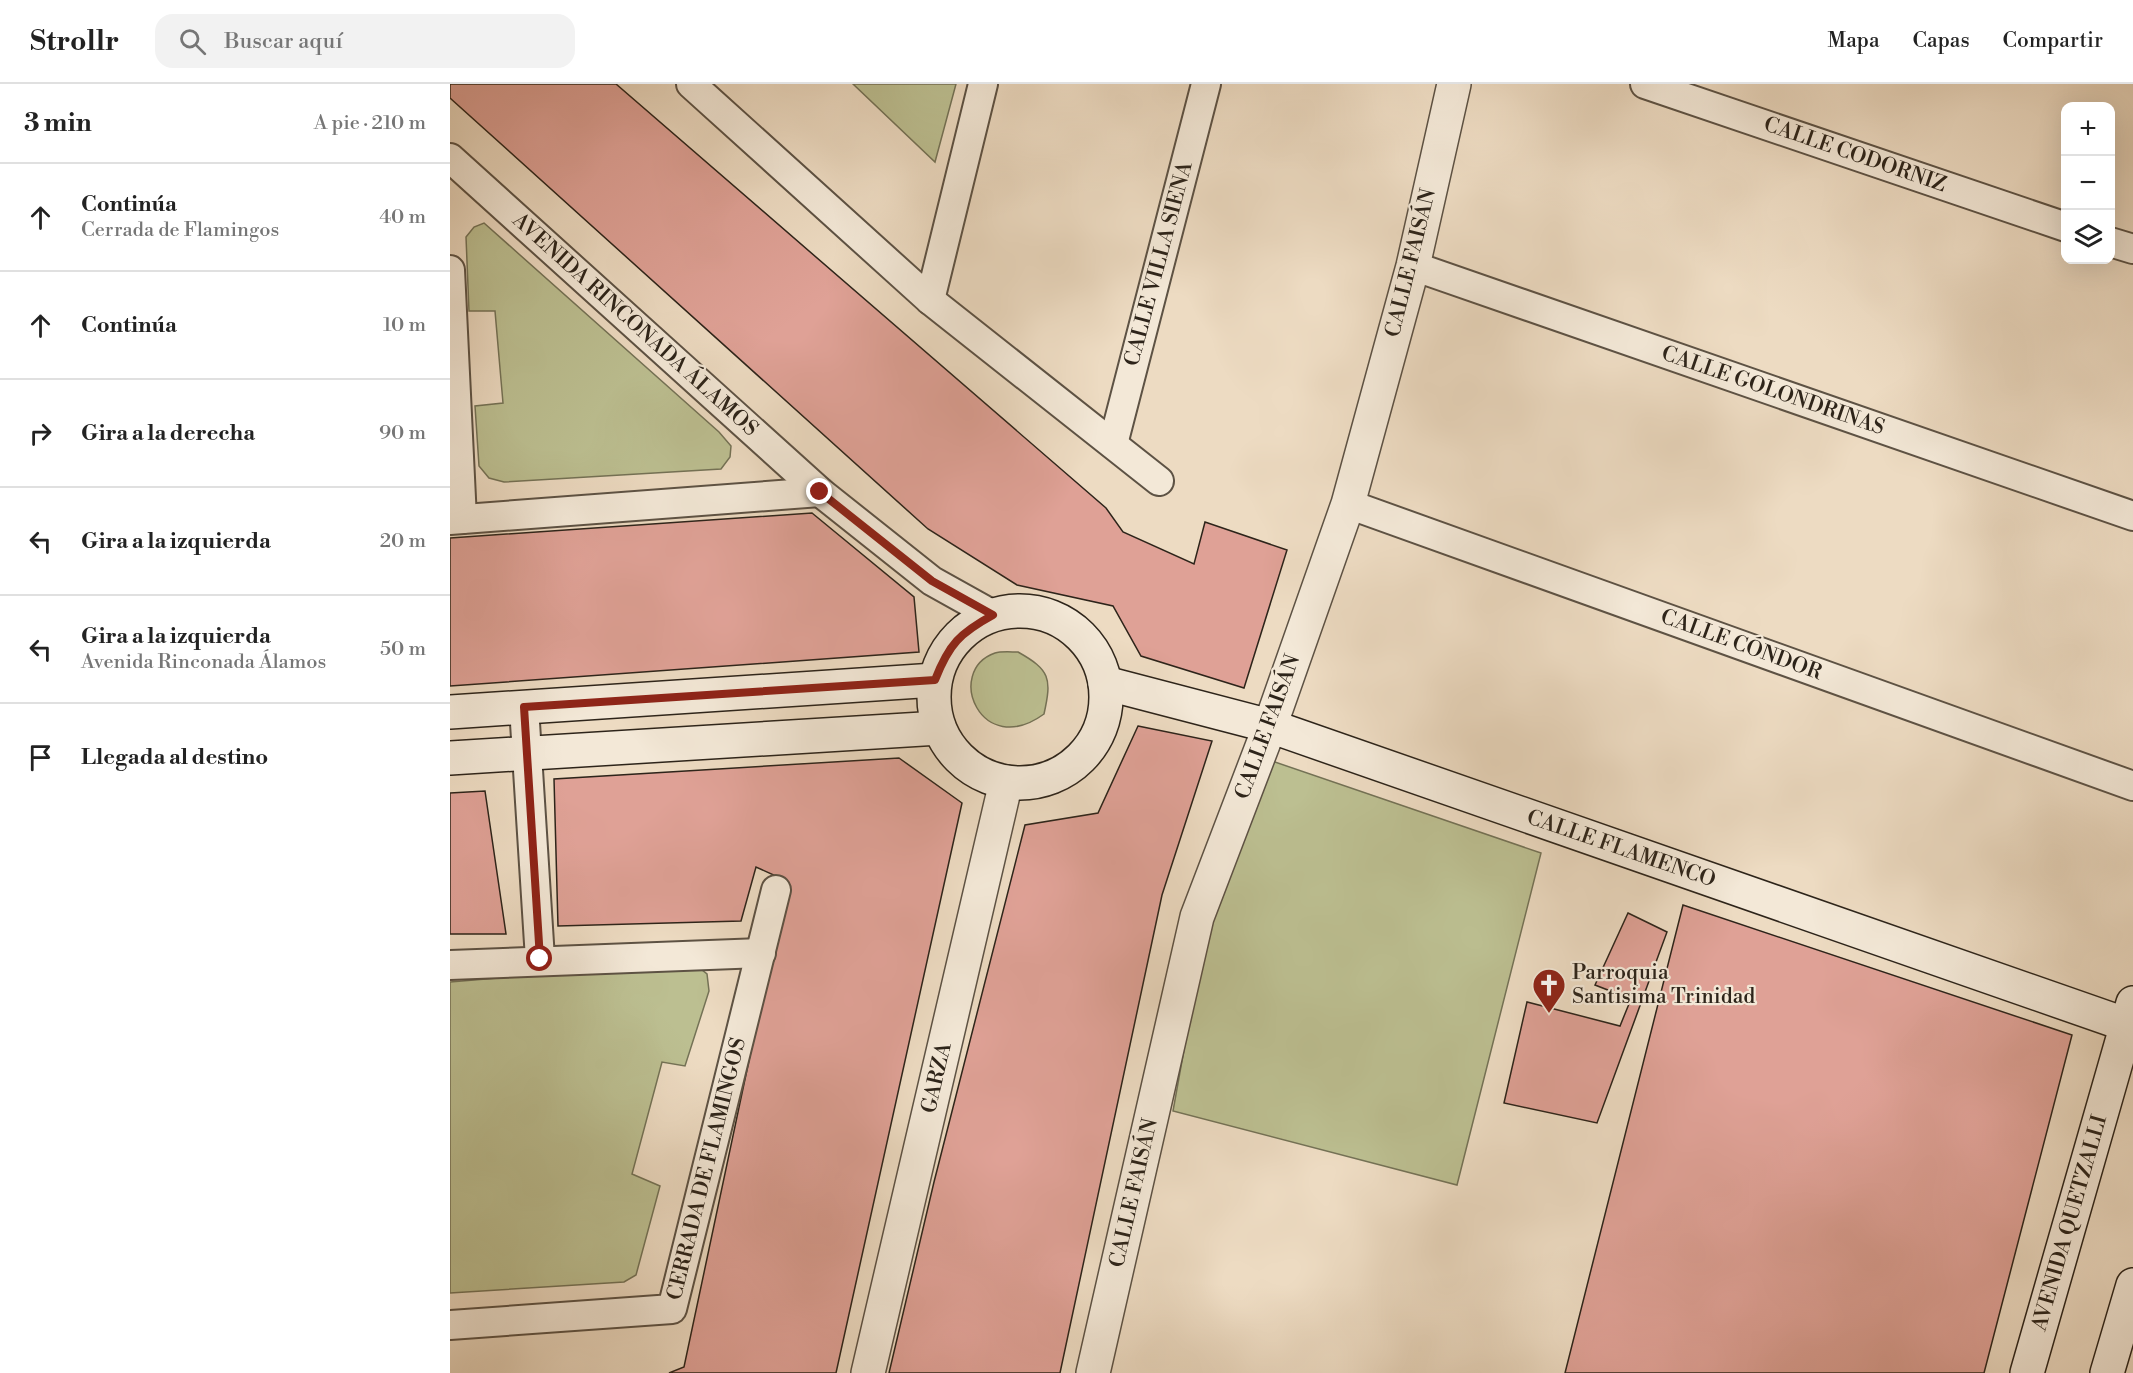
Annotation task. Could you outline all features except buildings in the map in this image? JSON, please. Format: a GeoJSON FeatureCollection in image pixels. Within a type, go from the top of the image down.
{"type":"FeatureCollection","features":[{"type":"Feature","properties":{"kind":"main road","name":"CALLE FAISÁN"},"geometry":{"type":"LineString","coordinates":[[1093,1373],[1197,917],[1270,726],[1348,504],[1413,266],[1454,84]]}},
{"type":"Feature","properties":{"kind":"main road"},"geometry":{"type":"LineString","coordinates":[[1022,611],[1052,617],[1077,632],[1096,656],[1105,683],[1105,710],[1097,736],[1081,758],[1059,774],[1033,782],[1006,782],[978,772],[954,754],[939,728],[933,704],[935,680],[946,651],[966,629],[993,615],[1022,611]]}},
{"type":"Feature","properties":{"kind":"main road"},"geometry":{"type":"LineString","coordinates":[[450,711],[935,680]]}},
{"type":"Feature","properties":{"kind":"main road","name":"CALLE FLAMENCO"},"geometry":{"type":"LineString","coordinates":[[1105,683],[1270,726],[2131,1018]]}},
{"type":"Feature","properties":{"kind":"main road"},"geometry":{"type":"LineString","coordinates":[[450,758],[939,728]]}},
{"type":"Feature","properties":{"kind":"main road","name":"GARZA"},"geometry":{"type":"LineString","coordinates":[[868,1373],[1006,782]]}},
{"type":"Feature","properties":{"kind":"main road","name":"AVENIDA QUETZALLI"},"geometry":{"type":"LineString","coordinates":[[2027,1373],[2131,1018]]}},
{"type":"Feature","properties":{"kind":"main road"},"geometry":{"type":"LineString","coordinates":[[2107,1373],[2133,1285]]}},
{"type":"Feature","properties":{"kind":"street"},"geometry":{"type":"LineString","coordinates":[[930,300],[983,84]]}},
{"type":"Feature","properties":{"kind":"street","name":"CALLE VILLA SIENA"},"geometry":{"type":"LineString","coordinates":[[1113,444],[1206,84]]}},
{"type":"Feature","properties":{"kind":"street","name":"CALLE CODORNIZ"},"geometry":{"type":"LineString","coordinates":[[1645,84],[2061,225]]}},
{"type":"Feature","properties":{"kind":"street"},"geometry":{"type":"LineString","coordinates":[[707,89],[930,300],[1159,481]]}},
{"type":"Feature","properties":{"kind":"street","name":"AVENIDA RINCONADA ÁLAMOS"},"geometry":{"type":"LineString","coordinates":[[450,158],[820,492],[932,581],[993,615]]}},
{"type":"Feature","properties":{"kind":"street"},"geometry":{"type":"LineString","coordinates":[[2115,244],[2133,249]]}},
{"type":"Feature","properties":{"kind":"street","name":"CALLE GOLONDRINAS"},"geometry":{"type":"LineString","coordinates":[[1413,266],[2133,516]]}},
{"type":"Feature","properties":{"kind":"street"},"geometry":{"type":"LineString","coordinates":[[450,270],[456,519],[820,492]]}},
{"type":"Feature","properties":{"kind":"street","name":"CALLE CÓNDOR"},"geometry":{"type":"LineString","coordinates":[[1348,504],[2133,786]]}},
{"type":"Feature","properties":{"kind":"street"},"geometry":{"type":"LineString","coordinates":[[524,707],[540,959]]}},
{"type":"Feature","properties":{"kind":"street","name":"CERRADA DE FLAMINGOS"},"geometry":{"type":"LineString","coordinates":[[450,1326],[672,1309],[776,890]]}},
{"type":"Feature","properties":{"kind":"street"},"geometry":{"type":"LineString","coordinates":[[450,965],[540,959],[761,953]]}},
{"type":"Feature","properties":{"kind":"green space"},"geometry":{"type":"Polygon","coordinates":[[[853,84],[956,84],[935,162],[853,84]]]}},
{"type":"Feature","properties":{"kind":"green space"},"geometry":{"type":"Polygon","coordinates":[[[484,223],[719,432],[731,446],[730,457],[721,469],[504,482],[489,478],[479,466],[475,406],[503,403],[495,311],[469,311],[466,237],[474,227],[484,223]]]}},
{"type":"Feature","properties":{"kind":"green space"},"geometry":{"type":"Polygon","coordinates":[[[1018,652],[1037,664],[1046,676],[1048,692],[1044,714],[1022,725],[1003,726],[987,720],[977,708],[971,692],[972,677],[980,663],[995,653],[1018,652]]]}},
{"type":"Feature","properties":{"kind":"green space"},"geometry":{"type":"Polygon","coordinates":[[[1272,761],[1541,853],[1457,1185],[1173,1111],[1208,916],[1272,761]]]}},
{"type":"Feature","properties":{"kind":"green space"},"geometry":{"type":"Polygon","coordinates":[[[692,962],[707,974],[709,991],[685,1066],[662,1062],[632,1174],[660,1186],[636,1275],[624,1282],[450,1293],[450,982],[692,962]]]}},
{"type":"Feature","properties":{"kind":"place","name":"Parroquia Santisima Trinidad"},"geometry":{"type":"Point","coordinates":[1549,1014]}},
{"type":"Feature","properties":{"kind":"route"},"geometry":{"type":"LineString","coordinates":[[540,959],[524,707],[935,680],[946,651],[966,629],[993,615],[932,581],[820,492]]}}]}
